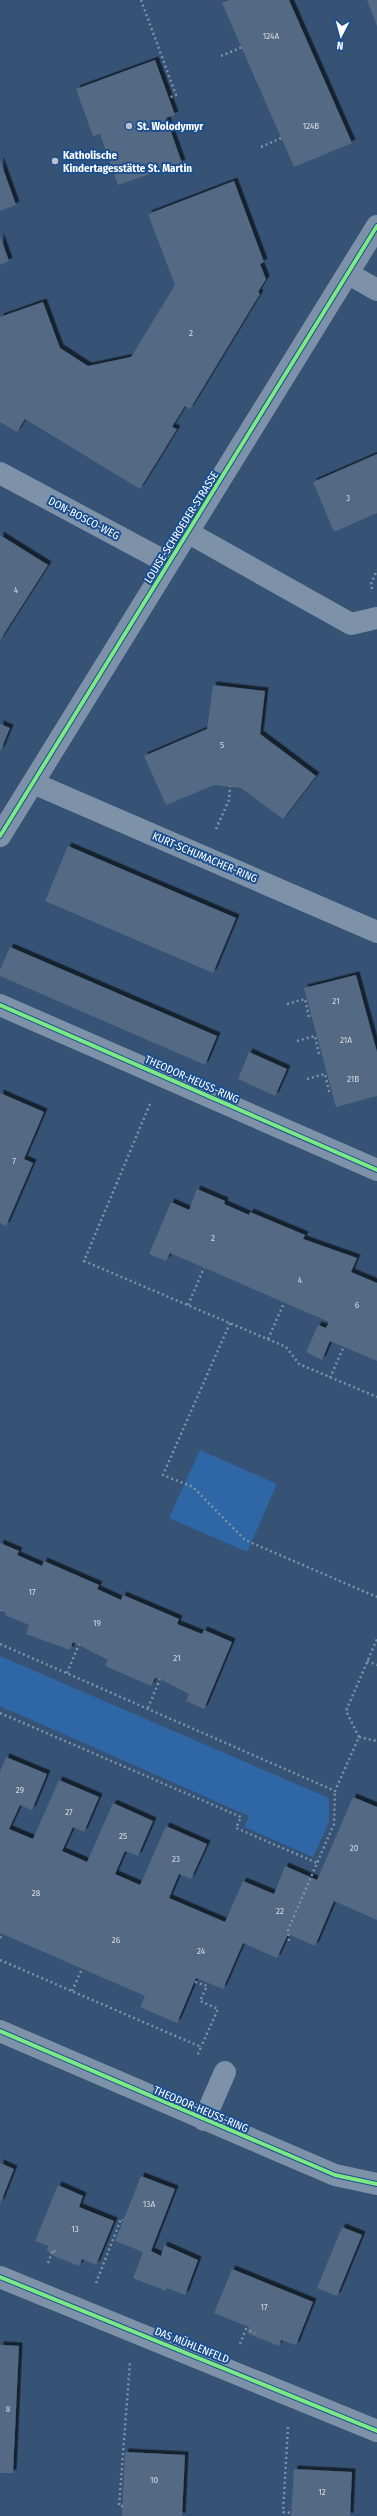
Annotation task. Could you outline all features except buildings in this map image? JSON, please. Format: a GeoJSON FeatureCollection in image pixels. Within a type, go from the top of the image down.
{"type":"FeatureCollection","features":[{"type":"Feature","properties":{"kind":"street","name":"LOUISE-SCHROEDER-STRASSE"},"geometry":{"type":"LineString","coordinates":[[0,836],[168,564],[189,533],[377,226]]}},
{"type":"Feature","properties":{"kind":"street"},"geometry":{"type":"LineString","coordinates":[[349,274],[377,290]]}},
{"type":"Feature","properties":{"kind":"street","name":"DON-BOSCO-WEG"},"geometry":{"type":"LineString","coordinates":[[0,473],[168,564]]}},
{"type":"Feature","properties":{"kind":"street"},"geometry":{"type":"LineString","coordinates":[[189,533],[351,624],[377,618]]}},
{"type":"Feature","properties":{"kind":"street","name":"KURT-SCHUMACHER-RING"},"geometry":{"type":"LineString","coordinates":[[33,783],[377,932]]}},
{"type":"Feature","properties":{"kind":"street","name":"THEODOR-HEUSS-RING"},"geometry":{"type":"LineString","coordinates":[[0,1005],[377,1170]]}},
{"type":"Feature","properties":{"kind":"street","name":"THEODOR-HEUSS-RING"},"geometry":{"type":"LineString","coordinates":[[0,2031],[204,2120],[335,2175],[377,2184]]}},
{"type":"Feature","properties":{"kind":"street"},"geometry":{"type":"LineString","coordinates":[[204,2120],[225,2072]]}},
{"type":"Feature","properties":{"kind":"street","name":"DAS MÜHLENFELD"},"geometry":{"type":"LineString","coordinates":[[0,2277],[377,2431]]}},
{"type":"Feature","properties":{"kind":"path"},"geometry":{"type":"LineString","coordinates":[[141,0],[176,95],[168,98]]}},
{"type":"Feature","properties":{"kind":"path"},"geometry":{"type":"LineString","coordinates":[[221,56],[242,47]]}},
{"type":"Feature","properties":{"kind":"path"},"geometry":{"type":"LineString","coordinates":[[261,147],[281,138]]}},
{"type":"Feature","properties":{"kind":"path"},"geometry":{"type":"LineString","coordinates":[[213,835],[229,800],[230,786]]}},
{"type":"Feature","properties":{"kind":"path"},"geometry":{"type":"LineString","coordinates":[[287,1004],[305,999],[309,1016],[312,1016]]}},
{"type":"Feature","properties":{"kind":"path"},"geometry":{"type":"LineString","coordinates":[[297,1041],[315,1036],[319,1054],[321,1053]]}},
{"type":"Feature","properties":{"kind":"path"},"geometry":{"type":"LineString","coordinates":[[307,1079],[325,1074],[329,1091],[331,1091]]}},
{"type":"Feature","properties":{"kind":"path"},"geometry":{"type":"LineString","coordinates":[[162,1076],[84,1261],[286,1347],[298,1364],[377,1397]]}},
{"type":"Feature","properties":{"kind":"path"},"geometry":{"type":"LineString","coordinates":[[188,1305],[204,1268]]}},
{"type":"Feature","properties":{"kind":"path"},"geometry":{"type":"LineString","coordinates":[[268,1339],[284,1303]]}},
{"type":"Feature","properties":{"kind":"path"},"geometry":{"type":"LineString","coordinates":[[230,1323],[163,1475],[193,1488],[245,1540],[377,1597]]}},
{"type":"Feature","properties":{"kind":"path"},"geometry":{"type":"LineString","coordinates":[[330,1378],[344,1346]]}},
{"type":"Feature","properties":{"kind":"path"},"geometry":{"type":"LineString","coordinates":[[359,1738],[346,1711],[377,1639]]}},
{"type":"Feature","properties":{"kind":"path"},"geometry":{"type":"LineString","coordinates":[[0,1644],[335,1791]]}},
{"type":"Feature","properties":{"kind":"path"},"geometry":{"type":"LineString","coordinates":[[66,1673],[79,1644]]}},
{"type":"Feature","properties":{"kind":"path"},"geometry":{"type":"LineString","coordinates":[[367,1661],[377,1665]]}},
{"type":"Feature","properties":{"kind":"path"},"geometry":{"type":"LineString","coordinates":[[148,1709],[160,1679]]}},
{"type":"Feature","properties":{"kind":"path"},"geometry":{"type":"LineString","coordinates":[[0,1713],[241,1817],[236,1828],[317,1863]]}},
{"type":"Feature","properties":{"kind":"path"},"geometry":{"type":"LineString","coordinates":[[359,1738],[377,1740]]}},
{"type":"Feature","properties":{"kind":"path"},"geometry":{"type":"LineString","coordinates":[[289,1941],[288,1930],[334,1824],[335,1791],[359,1738]]}},
{"type":"Feature","properties":{"kind":"path"},"geometry":{"type":"LineString","coordinates":[[0,1938],[2,1934]]}},
{"type":"Feature","properties":{"kind":"path"},"geometry":{"type":"LineString","coordinates":[[0,1960],[201,2047]]}},
{"type":"Feature","properties":{"kind":"path"},"geometry":{"type":"LineString","coordinates":[[72,1991],[82,1968]]}},
{"type":"Feature","properties":{"kind":"path"},"geometry":{"type":"LineString","coordinates":[[195,1982],[207,1986],[200,2001],[218,2009],[195,2061]]}},
{"type":"Feature","properties":{"kind":"path"},"geometry":{"type":"LineString","coordinates":[[95,2288],[121,2219],[124,2220]]}},
{"type":"Feature","properties":{"kind":"path"},"geometry":{"type":"LineString","coordinates":[[46,2268],[53,2250],[55,2252]]}},
{"type":"Feature","properties":{"kind":"path"},"geometry":{"type":"LineString","coordinates":[[240,2345],[246,2329],[255,2333]]}},
{"type":"Feature","properties":{"kind":"path"},"geometry":{"type":"LineString","coordinates":[[123,2506],[120,2506],[131,2352],[139,2333]]}},
{"type":"Feature","properties":{"kind":"path"},"geometry":{"type":"LineString","coordinates":[[289,2394],[283,2514],[292,2513]]}},
{"type":"Feature","properties":{"kind":"shaded area"},"geometry":{"type":"Polygon","coordinates":[[[200,1450],[277,1484],[247,1552],[169,1518],[200,1450]]]}},
{"type":"Feature","properties":{"kind":"shaded area"},"geometry":{"type":"Polygon","coordinates":[[[0,1656],[329,1798],[329,1822],[313,1857],[244,1827],[249,1816],[0,1706],[0,1656]]]}},
{"type":"Feature","properties":{"kind":"cycle path"},"geometry":{"type":"LineString","coordinates":[[0,836],[377,226]]}},
{"type":"Feature","properties":{"kind":"cycle path"},"geometry":{"type":"LineString","coordinates":[[0,1005],[377,1170]]}},
{"type":"Feature","properties":{"kind":"cycle path"},"geometry":{"type":"LineString","coordinates":[[0,2031],[335,2175],[377,2184]]}},
{"type":"Feature","properties":{"kind":"cycle path"},"geometry":{"type":"LineString","coordinates":[[0,2277],[377,2431]]}},
{"type":"Feature","properties":{"kind":"place","name":"St. Wolodymyr"},"geometry":{"type":"Point","coordinates":[129,126]}},
{"type":"Feature","properties":{"kind":"place","name":"Katholische Kindertagesstätte St. Martin"},"geometry":{"type":"Point","coordinates":[55,161]}}]}
